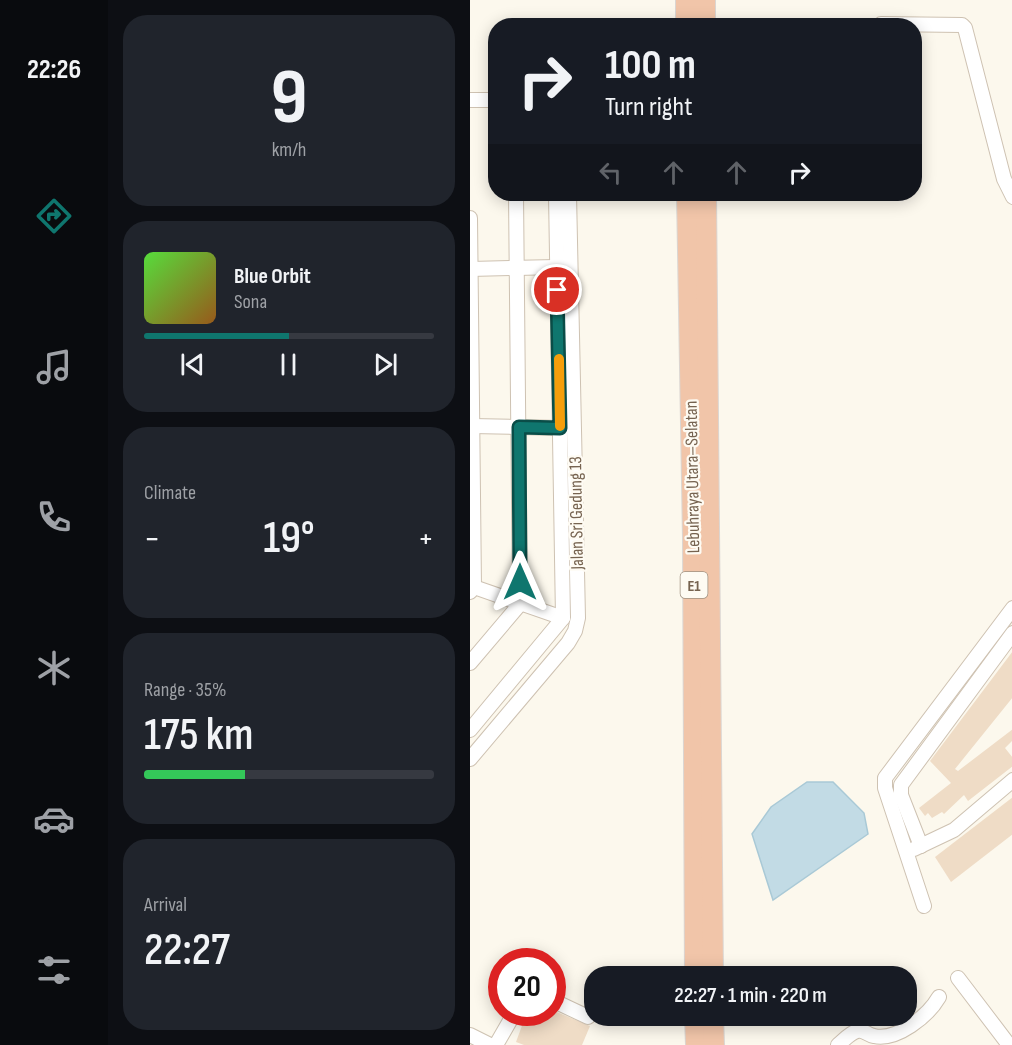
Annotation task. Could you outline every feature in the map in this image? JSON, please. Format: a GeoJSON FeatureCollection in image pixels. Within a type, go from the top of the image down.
{"type":"FeatureCollection","features":[{"type":"Feature","properties":{"kind":"highway"},"geometry":{"type":"LineString","coordinates":[[686,0],[686,18]]}},
{"type":"Feature","properties":{"kind":"highway"},"geometry":{"type":"LineString","coordinates":[[705,0],[705,18]]}},
{"type":"Feature","properties":{"kind":"highway","name":"Lebuhraya Utara–Selatan"},"geometry":{"type":"LineString","coordinates":[[688,201],[694,538],[695,966]]}},
{"type":"Feature","properties":{"kind":"highway","name":"Lebuhraya Utara–Selatan"},"geometry":{"type":"LineString","coordinates":[[706,201],[713,966]]}},
{"type":"Feature","properties":{"kind":"highway"},"geometry":{"type":"LineString","coordinates":[[695,1026],[695,1045]]}},
{"type":"Feature","properties":{"kind":"highway"},"geometry":{"type":"LineString","coordinates":[[713,1026],[713,1045]]}},
{"type":"Feature","properties":{"kind":"street"},"geometry":{"type":"LineString","coordinates":[[922,25],[965,28],[1004,179],[1013,197]]}},
{"type":"Feature","properties":{"kind":"street"},"geometry":{"type":"LineString","coordinates":[[470,100],[488,100]]}},
{"type":"Feature","properties":{"kind":"street"},"geometry":{"type":"LineString","coordinates":[[470,663],[520,604],[516,201]]}},
{"type":"Feature","properties":{"kind":"street","name":"Jalan Sri Gedung 13"},"geometry":{"type":"LineString","coordinates":[[556,201],[563,618]]}},
{"type":"Feature","properties":{"kind":"street","name":"Jalan Sri Gedung 13"},"geometry":{"type":"LineString","coordinates":[[470,759],[568,643],[577,625],[569,201]]}},
{"type":"Feature","properties":{"kind":"street"},"geometry":{"type":"LineString","coordinates":[[470,218],[472,590],[563,618],[470,730]]}},
{"type":"Feature","properties":{"kind":"street"},"geometry":{"type":"LineString","coordinates":[[470,269],[557,267]]}},
{"type":"Feature","properties":{"kind":"street"},"geometry":{"type":"LineString","coordinates":[[472,426],[560,428]]}},
{"type":"Feature","properties":{"kind":"street"},"geometry":{"type":"LineString","coordinates":[[924,906],[885,788],[885,778],[1013,608]]}},
{"type":"Feature","properties":{"kind":"street"},"geometry":{"type":"LineString","coordinates":[[921,846],[901,795],[901,784],[1013,633]]}},
{"type":"Feature","properties":{"kind":"street"},"geometry":{"type":"LineString","coordinates":[[906,852],[953,830],[1013,780]]}},
{"type":"Feature","properties":{"kind":"street"},"geometry":{"type":"LineString","coordinates":[[958,978],[1009,1045]]}},
{"type":"Feature","properties":{"kind":"street"},"geometry":{"type":"LineString","coordinates":[[838,1045],[856,1031],[864,1031],[875,1037],[896,1034],[911,1025],[932,1007],[939,997]]}},
{"type":"Feature","properties":{"kind":"street"},"geometry":{"type":"LineString","coordinates":[[566,1007],[584,1015]]}},
{"type":"Feature","properties":{"kind":"street"},"geometry":{"type":"LineString","coordinates":[[496,1045],[507,1026]]}},
{"type":"Feature","properties":{"kind":"street"},"geometry":{"type":"LineString","coordinates":[[470,1035],[490,1045]]}},
{"type":"Feature","properties":{"kind":"water"},"geometry":{"type":"Polygon","coordinates":[[[807,782],[833,782],[864,813],[868,834],[773,900],[752,834],[771,807],[807,782]]]}},
{"type":"Feature","properties":{"kind":"building"},"geometry":{"type":"Polygon","coordinates":[[[1013,651],[1013,697],[955,769],[958,771],[1013,729],[1013,740],[1005,748],[1013,758],[1013,766],[968,801],[964,795],[944,814],[942,812],[932,818],[928,813],[925,816],[919,808],[951,783],[930,761],[1013,651]]]}},
{"type":"Feature","properties":{"kind":"building"},"geometry":{"type":"Polygon","coordinates":[[[1013,797],[1013,834],[951,882],[935,857],[1013,797]]]}},
{"type":"Feature","properties":{"kind":"building"},"geometry":{"type":"Polygon","coordinates":[[[566,1016],[584,1023],[584,1026],[590,1026],[582,1045],[524,1045],[516,1042],[522,1026],[566,1026],[566,1016]]]}},
{"type":"Feature","properties":{"kind":"slow traffic"},"geometry":{"type":"LineString","coordinates":[[559,359],[560,426]]}},
{"type":"Feature","properties":{"kind":"route"},"geometry":{"type":"LineString","coordinates":[[520,582],[519,427],[560,428],[557,290]]}}]}
